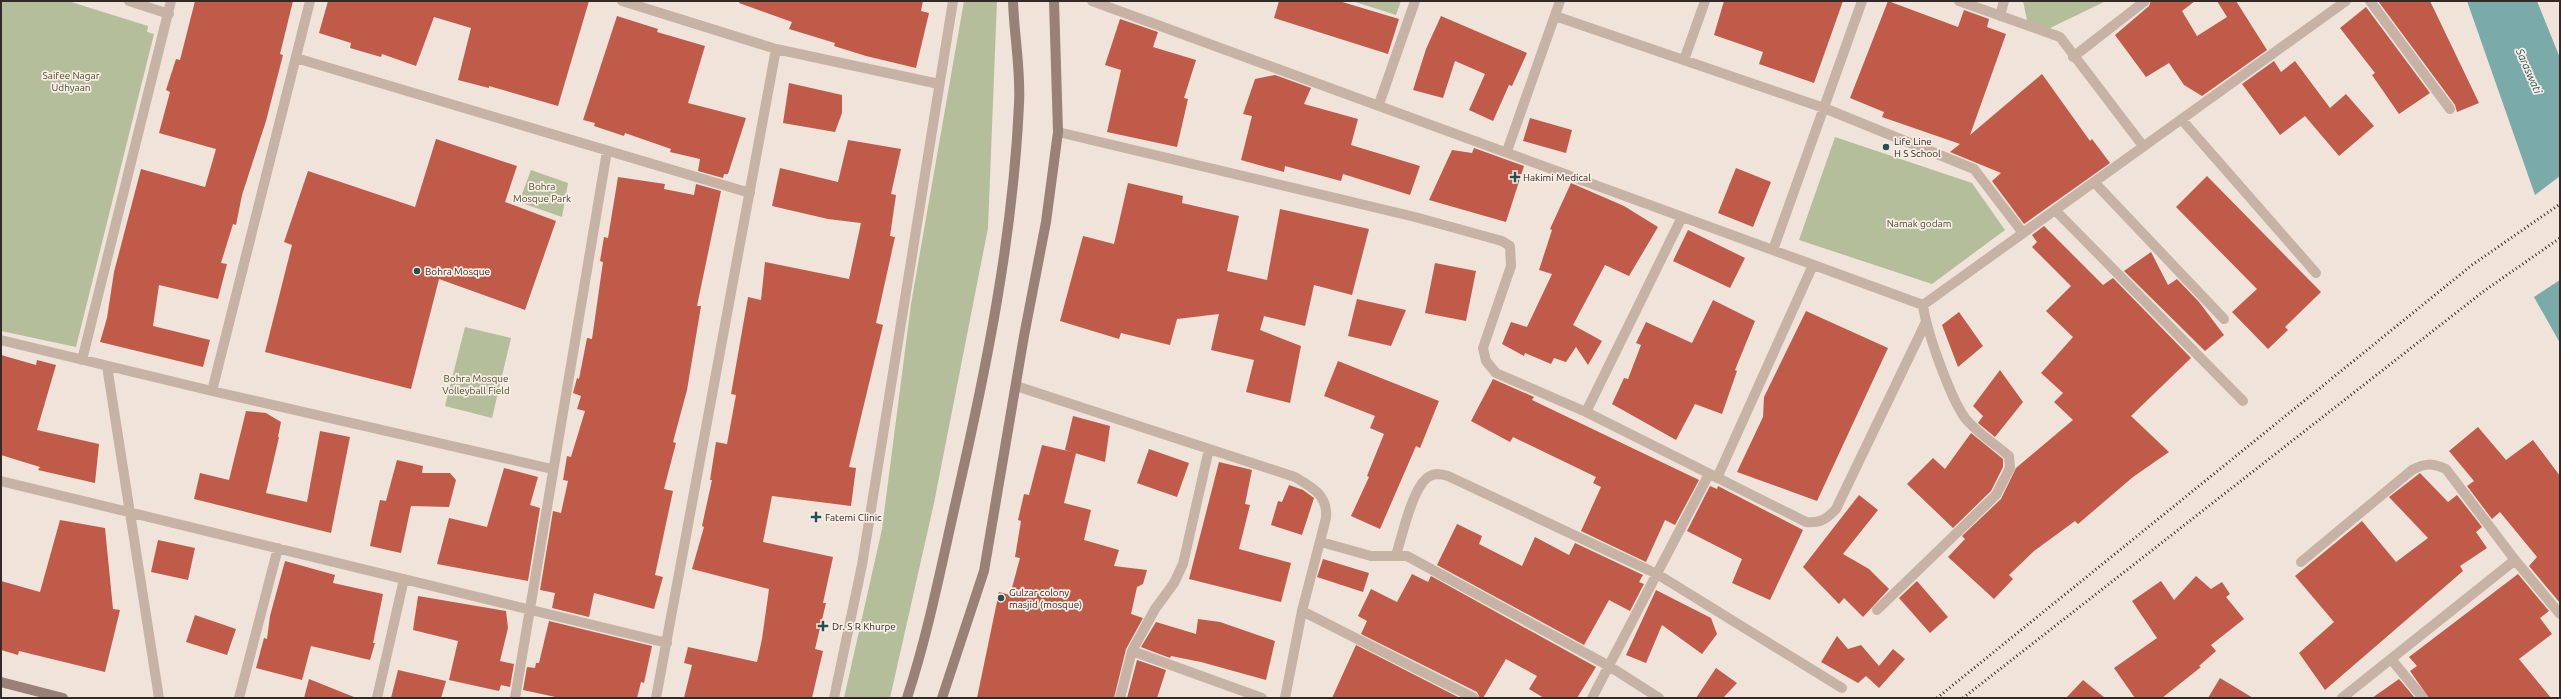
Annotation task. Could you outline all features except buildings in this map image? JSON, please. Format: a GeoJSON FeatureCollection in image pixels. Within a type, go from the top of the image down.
{"type":"FeatureCollection","features":[{"type":"Feature","properties":{"kind":"main road"},"geometry":{"type":"LineString","coordinates":[[907,698],[920,658],[964,463],[993,324],[1010,217],[1019,102],[1013,1]]}},
{"type":"Feature","properties":{"kind":"main road"},"geometry":{"type":"LineString","coordinates":[[942,698],[984,571],[1046,222],[1058,132],[1054,1]]}},
{"type":"Feature","properties":{"kind":"main road"},"geometry":{"type":"LineString","coordinates":[[1,682],[63,698]]}},
{"type":"Feature","properties":{"kind":"street"},"geometry":{"type":"LineString","coordinates":[[130,1],[169,14]]}},
{"type":"Feature","properties":{"kind":"street"},"geometry":{"type":"LineString","coordinates":[[82,360],[171,1]]}},
{"type":"Feature","properties":{"kind":"street"},"geometry":{"type":"LineString","coordinates":[[212,391],[310,1]]}},
{"type":"Feature","properties":{"kind":"street"},"geometry":{"type":"LineString","coordinates":[[622,1],[776,49],[939,84]]}},
{"type":"Feature","properties":{"kind":"street"},"geometry":{"type":"LineString","coordinates":[[834,698],[862,565],[953,1]]}},
{"type":"Feature","properties":{"kind":"street"},"geometry":{"type":"LineString","coordinates":[[1092,1],[1379,104],[1923,306]]}},
{"type":"Feature","properties":{"kind":"street"},"geometry":{"type":"LineString","coordinates":[[1379,104],[1415,1]]}},
{"type":"Feature","properties":{"kind":"street"},"geometry":{"type":"LineString","coordinates":[[1507,152],[1560,1]]}},
{"type":"Feature","properties":{"kind":"street"},"geometry":{"type":"LineString","coordinates":[[1684,60],[1705,1]]}},
{"type":"Feature","properties":{"kind":"street"},"geometry":{"type":"LineString","coordinates":[[1774,250],[1862,1]]}},
{"type":"Feature","properties":{"kind":"street"},"geometry":{"type":"LineString","coordinates":[[1959,1],[2060,38],[2073,57],[2143,146]]}},
{"type":"Feature","properties":{"kind":"street"},"geometry":{"type":"LineString","coordinates":[[2000,16],[2004,1]]}},
{"type":"Feature","properties":{"kind":"street"},"geometry":{"type":"LineString","coordinates":[[2073,57],[2145,1]]}},
{"type":"Feature","properties":{"kind":"street"},"geometry":{"type":"LineString","coordinates":[[1923,306],[2346,1]]}},
{"type":"Feature","properties":{"kind":"street"},"geometry":{"type":"LineString","coordinates":[[2370,1],[2450,109]]}},
{"type":"Feature","properties":{"kind":"street"},"geometry":{"type":"LineString","coordinates":[[1555,16],[1824,108],[1974,169],[2023,233]]}},
{"type":"Feature","properties":{"kind":"street"},"geometry":{"type":"LineString","coordinates":[[656,698],[776,49]]}},
{"type":"Feature","properties":{"kind":"street"},"geometry":{"type":"LineString","coordinates":[[296,58],[750,193]]}},
{"type":"Feature","properties":{"kind":"street"},"geometry":{"type":"LineString","coordinates":[[2182,120],[2316,273]]}},
{"type":"Feature","properties":{"kind":"street"},"geometry":{"type":"LineString","coordinates":[[1058,132],[1407,215],[1502,241],[1510,246],[1511,266],[1485,338],[1483,348],[1486,361],[1496,373],[1586,412],[1806,522],[1818,523],[1827,519],[1836,509],[1925,324]]}},
{"type":"Feature","properties":{"kind":"street"},"geometry":{"type":"LineString","coordinates":[[515,698],[552,469],[607,151]]}},
{"type":"Feature","properties":{"kind":"street"},"geometry":{"type":"LineString","coordinates":[[2094,182],[2224,319]]}},
{"type":"Feature","properties":{"kind":"street"},"geometry":{"type":"LineString","coordinates":[[2055,210],[2243,401]]}},
{"type":"Feature","properties":{"kind":"street"},"geometry":{"type":"LineString","coordinates":[[1586,412],[1682,216]]}},
{"type":"Feature","properties":{"kind":"street"},"geometry":{"type":"LineString","coordinates":[[1592,698],[1657,574],[1713,476],[1813,265]]}},
{"type":"Feature","properties":{"kind":"street"},"geometry":{"type":"LineString","coordinates":[[1877,610],[1996,495],[2010,468],[2009,456],[1965,418],[1957,403],[1925,324],[1923,306]]}},
{"type":"Feature","properties":{"kind":"street"},"geometry":{"type":"LineString","coordinates":[[1,340],[212,391],[552,469]]}},
{"type":"Feature","properties":{"kind":"street"},"geometry":{"type":"LineString","coordinates":[[107,366],[158,698]]}},
{"type":"Feature","properties":{"kind":"street"},"geometry":{"type":"LineString","coordinates":[[1016,386],[1295,477],[1322,495],[1327,507],[1321,542],[1302,611],[1285,698]]}},
{"type":"Feature","properties":{"kind":"street"},"geometry":{"type":"LineString","coordinates":[[1120,698],[1132,652],[1155,609],[1174,583],[1184,564],[1209,449]]}},
{"type":"Feature","properties":{"kind":"street"},"geometry":{"type":"LineString","coordinates":[[2301,562],[2412,470],[2423,464],[2435,464],[2446,469],[2515,560],[2560,614]]}},
{"type":"Feature","properties":{"kind":"street"},"geometry":{"type":"LineString","coordinates":[[1396,555],[1422,484],[1429,476],[1439,474],[1657,574],[1842,688]]}},
{"type":"Feature","properties":{"kind":"street"},"geometry":{"type":"LineString","coordinates":[[1,481],[666,643]]}},
{"type":"Feature","properties":{"kind":"street"},"geometry":{"type":"LineString","coordinates":[[1321,542],[1370,556],[1407,556],[1609,666],[1659,698]]}},
{"type":"Feature","properties":{"kind":"street"},"geometry":{"type":"LineString","coordinates":[[239,698],[278,548]]}},
{"type":"Feature","properties":{"kind":"street"},"geometry":{"type":"LineString","coordinates":[[2342,698],[2515,560]]}},
{"type":"Feature","properties":{"kind":"street"},"geometry":{"type":"LineString","coordinates":[[377,698],[404,579]]}},
{"type":"Feature","properties":{"kind":"street"},"geometry":{"type":"LineString","coordinates":[[1302,611],[1474,698]]}},
{"type":"Feature","properties":{"kind":"street"},"geometry":{"type":"LineString","coordinates":[[1132,652],[1262,698]]}},
{"type":"Feature","properties":{"kind":"street"},"geometry":{"type":"LineString","coordinates":[[2391,659],[2423,698]]}},
{"type":"Feature","properties":{"kind":"green space","name":"Saifee Nagar Udhyaan"},"geometry":{"type":"Polygon","coordinates":[[[1,1],[68,1],[148,26],[147,32],[154,34],[76,347],[1,331],[1,1]]]}},
{"type":"Feature","properties":{"kind":"green space"},"geometry":{"type":"Polygon","coordinates":[[[964,1],[997,1],[988,228],[934,503],[890,698],[844,698],[882,529],[911,304],[964,1]]]}},
{"type":"Feature","properties":{"kind":"green space"},"geometry":{"type":"Polygon","coordinates":[[[1352,1],[1401,1],[1396,15],[1352,1]]]}},
{"type":"Feature","properties":{"kind":"green space"},"geometry":{"type":"Polygon","coordinates":[[[2023,1],[2106,1],[2048,29],[2028,25],[2023,1]]]}},
{"type":"Feature","properties":{"kind":"green space","name":"Namak godam"},"geometry":{"type":"Polygon","coordinates":[[[1835,137],[1972,183],[2005,230],[1932,284],[1799,240],[1835,137]]]}},
{"type":"Feature","properties":{"kind":"green space","name":"Bohra Mosque Park"},"geometry":{"type":"Polygon","coordinates":[[[531,170],[568,183],[562,217],[519,202],[531,170]]]}},
{"type":"Feature","properties":{"kind":"green space","name":"Bohra Mosque Volleyball Field"},"geometry":{"type":"Polygon","coordinates":[[[465,327],[511,338],[492,418],[445,406],[465,327]]]}},
{"type":"Feature","properties":{"kind":"water","name":"Saraswati"},"geometry":{"type":"Polygon","coordinates":[[[2467,1],[2537,1],[2560,58],[2560,176],[2535,195],[2467,1]]]}},
{"type":"Feature","properties":{"kind":"water"},"geometry":{"type":"Polygon","coordinates":[[[2560,280],[2560,343],[2534,297],[2560,280]]]}},
{"type":"Feature","properties":{"kind":"railway"},"geometry":{"type":"LineString","coordinates":[[1937,698],[2472,265],[2560,204]]}},
{"type":"Feature","properties":{"kind":"railway"},"geometry":{"type":"LineString","coordinates":[[1963,698],[2484,291],[2560,238]]}},
{"type":"Feature","properties":{"kind":"place","name":"Life Line H S School"},"geometry":{"type":"Point","coordinates":[1886,147]}},
{"type":"Feature","properties":{"kind":"place","name":"Hakimi Medical"},"geometry":{"type":"Point","coordinates":[1515,177]}},
{"type":"Feature","properties":{"kind":"place","name":"Bohra Mosque"},"geometry":{"type":"Point","coordinates":[417,271]}},
{"type":"Feature","properties":{"kind":"place","name":"Fatemi Clinic"},"geometry":{"type":"Point","coordinates":[816,517]}},
{"type":"Feature","properties":{"kind":"place","name":"Gulzar colony masjid (mosque)"},"geometry":{"type":"Point","coordinates":[1001,598]}},
{"type":"Feature","properties":{"kind":"place","name":"Dr. S R Khurpe"},"geometry":{"type":"Point","coordinates":[823,626]}}]}
